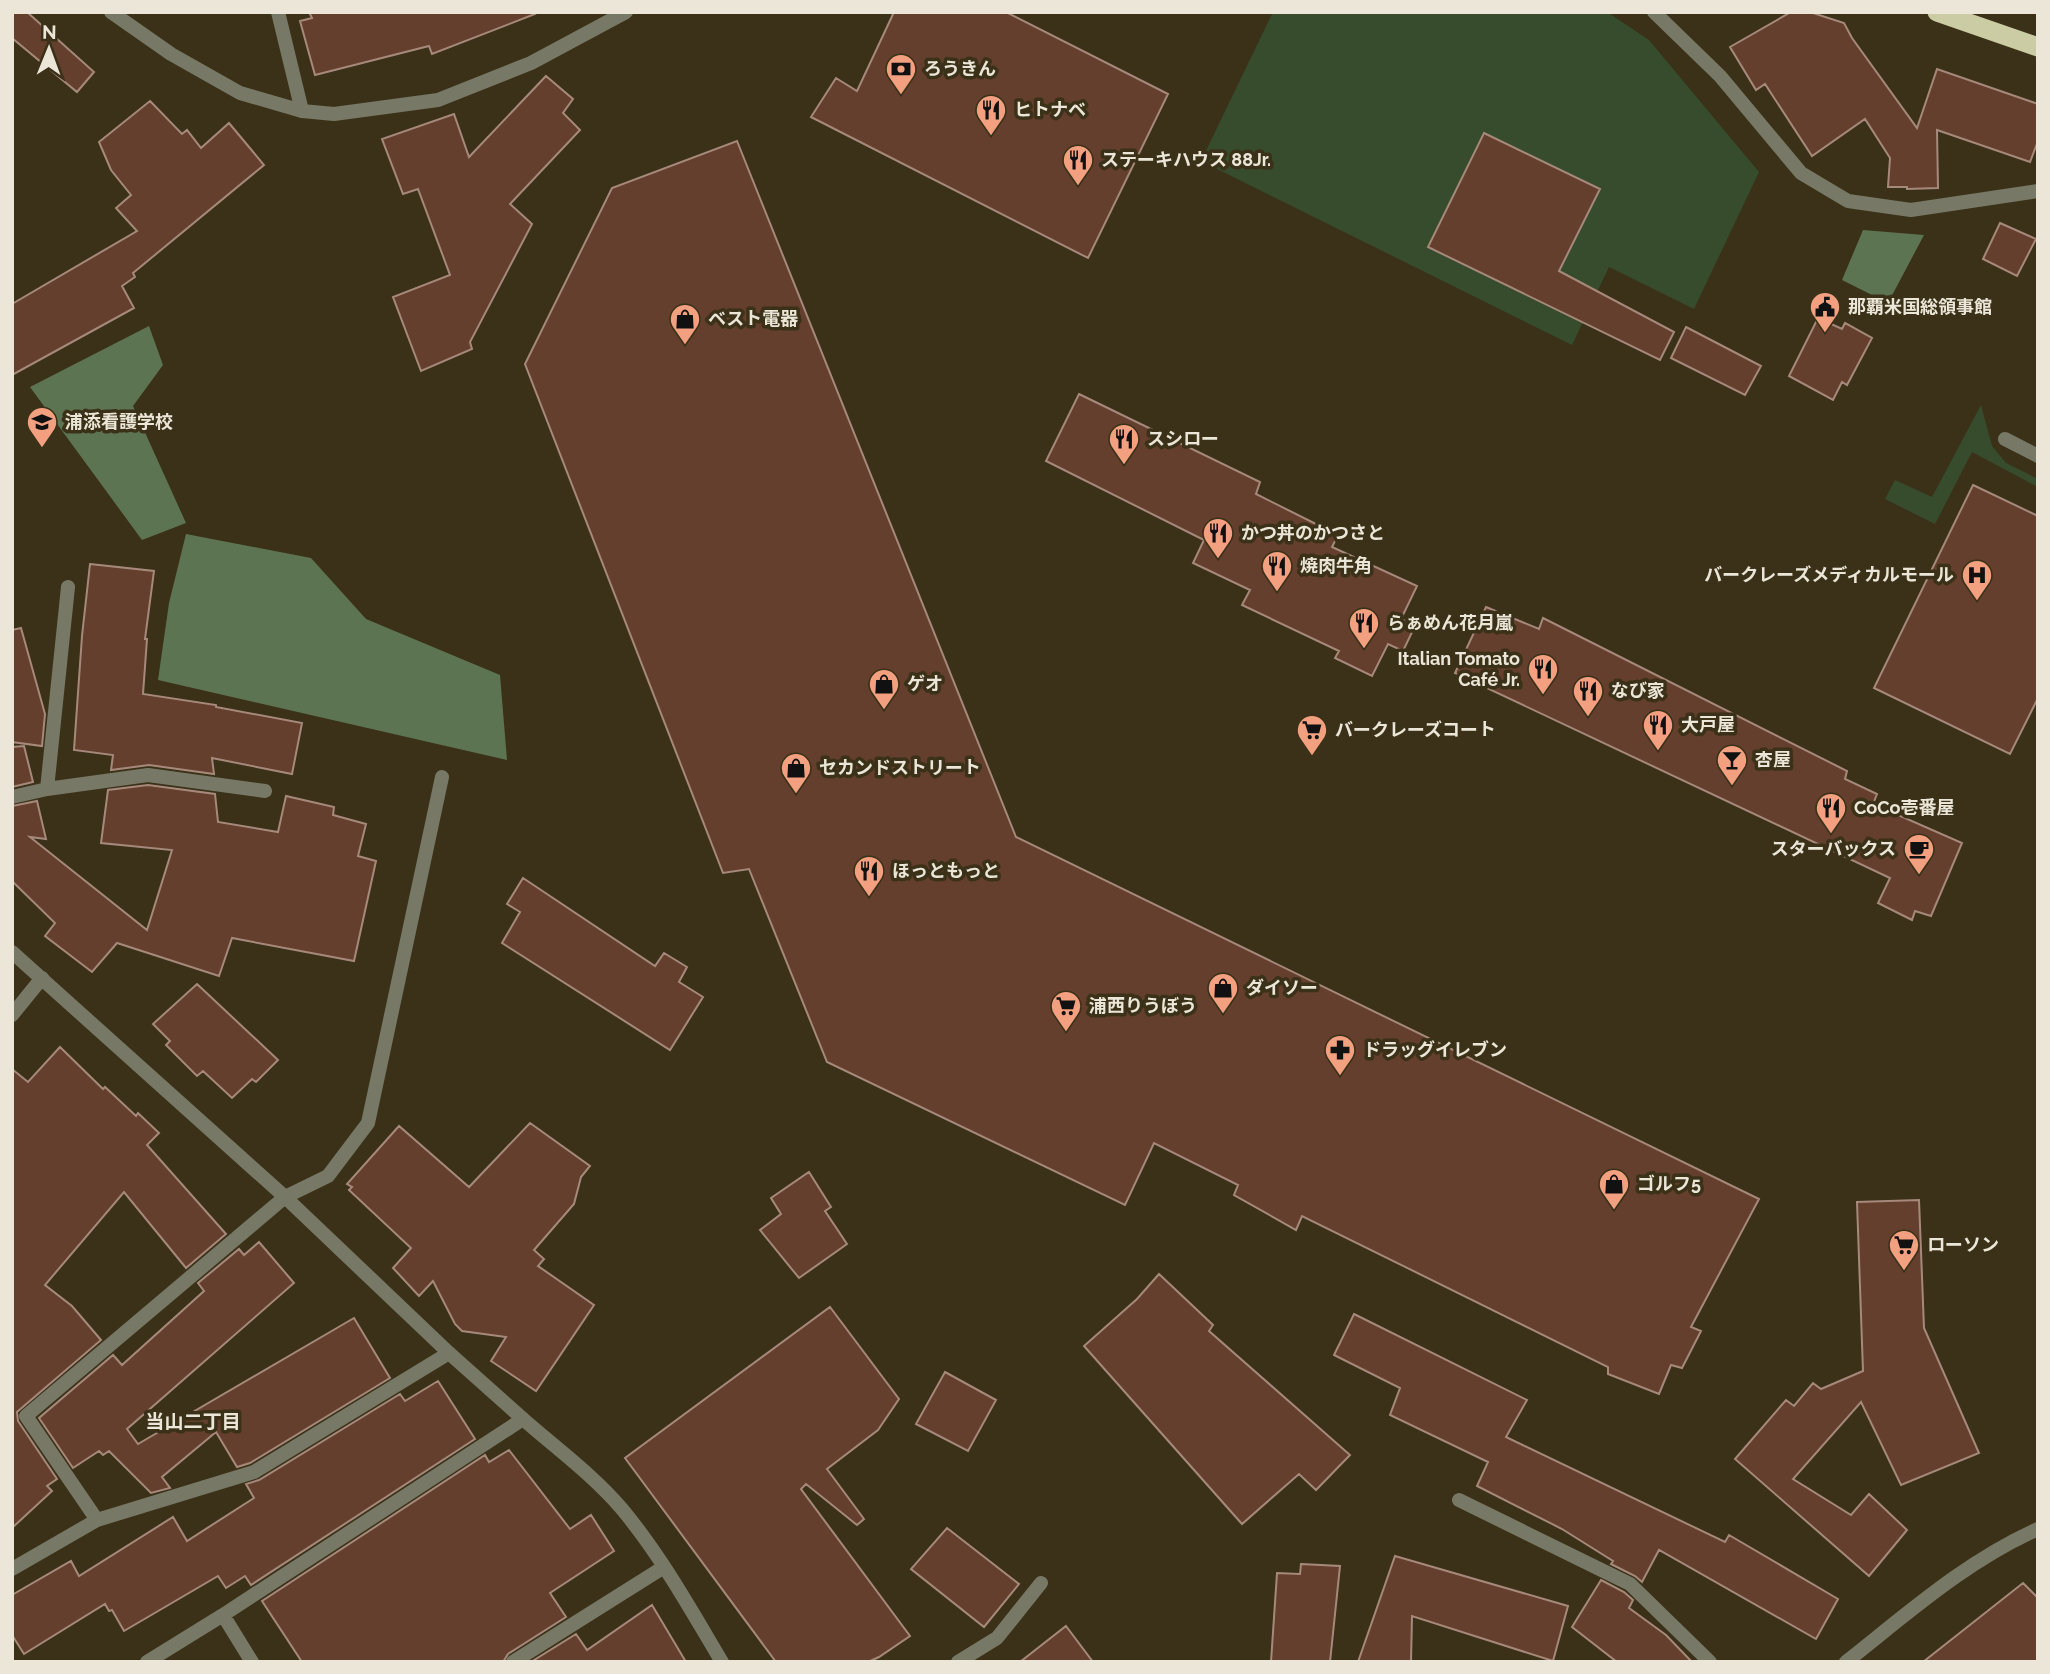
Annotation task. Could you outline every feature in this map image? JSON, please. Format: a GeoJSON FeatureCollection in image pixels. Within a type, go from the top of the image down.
{"type":"FeatureCollection","features":[{"type":"Feature","properties":{"kind":"highway"},"geometry":{"type":"LineString","coordinates":[[1937,12],[2038,47]]}},
{"type":"Feature","properties":{"kind":"street"},"geometry":{"type":"LineString","coordinates":[[111,12],[171,54],[240,93],[302,111],[334,114],[438,100],[531,63],[626,12]]}},
{"type":"Feature","properties":{"kind":"street"},"geometry":{"type":"LineString","coordinates":[[278,12],[302,111]]}},
{"type":"Feature","properties":{"kind":"street"},"geometry":{"type":"LineString","coordinates":[[1654,12],[1720,76],[1801,173],[1848,201],[1911,210],[2038,191]]}},
{"type":"Feature","properties":{"kind":"street"},"geometry":{"type":"LineString","coordinates":[[2005,439],[2038,456]]}},
{"type":"Feature","properties":{"kind":"street"},"geometry":{"type":"LineString","coordinates":[[47,789],[68,587]]}},
{"type":"Feature","properties":{"kind":"street"},"geometry":{"type":"LineString","coordinates":[[12,797],[47,789],[148,775],[265,791]]}},
{"type":"Feature","properties":{"kind":"street"},"geometry":{"type":"LineString","coordinates":[[97,1520],[26,1416],[285,1198],[328,1176],[368,1123],[442,777]]}},
{"type":"Feature","properties":{"kind":"street"},"geometry":{"type":"LineString","coordinates":[[12,952],[285,1198],[449,1353],[606,1492],[622,1509],[664,1567],[722,1662]]}},
{"type":"Feature","properties":{"kind":"street"},"geometry":{"type":"LineString","coordinates":[[12,1015],[42,978]]}},
{"type":"Feature","properties":{"kind":"street"},"geometry":{"type":"LineString","coordinates":[[12,1569],[97,1520],[254,1472],[449,1353]]}},
{"type":"Feature","properties":{"kind":"street"},"geometry":{"type":"LineString","coordinates":[[147,1662],[523,1419]]}},
{"type":"Feature","properties":{"kind":"street"},"geometry":{"type":"LineString","coordinates":[[1459,1500],[1630,1584],[1710,1662]]}},
{"type":"Feature","properties":{"kind":"street"},"geometry":{"type":"LineString","coordinates":[[1846,1662],[1975,1562],[2038,1529]]}},
{"type":"Feature","properties":{"kind":"street"},"geometry":{"type":"LineString","coordinates":[[513,1662],[664,1567]]}},
{"type":"Feature","properties":{"kind":"street"},"geometry":{"type":"LineString","coordinates":[[958,1662],[997,1638],[1041,1583]]}},
{"type":"Feature","properties":{"kind":"street"},"geometry":{"type":"LineString","coordinates":[[223,1615],[252,1662]]}},
{"type":"Feature","properties":{"kind":"green space"},"geometry":{"type":"Polygon","coordinates":[[[1273,12],[1607,12],[1649,40],[1759,172],[1694,309],[1609,267],[1572,345],[1201,161],[1273,12]]]}},
{"type":"Feature","properties":{"kind":"green space"},"geometry":{"type":"Polygon","coordinates":[[[1863,230],[1924,235],[1888,303],[1842,280],[1863,230]]]}},
{"type":"Feature","properties":{"kind":"green space"},"geometry":{"type":"Polygon","coordinates":[[[149,326],[163,365],[133,406],[186,523],[142,540],[30,387],[149,326]]]}},
{"type":"Feature","properties":{"kind":"green space"},"geometry":{"type":"Polygon","coordinates":[[[1981,405],[1992,446],[2006,463],[2038,479],[2038,487],[1972,452],[1935,524],[1885,499],[1895,480],[1932,497],[1981,405]]]}},
{"type":"Feature","properties":{"kind":"green space"},"geometry":{"type":"Polygon","coordinates":[[[186,534],[311,558],[366,619],[500,675],[507,760],[158,680],[169,603],[186,534]]]}},
{"type":"Feature","properties":{"kind":"building"},"geometry":{"type":"Polygon","coordinates":[[[12,12],[27,12],[94,72],[77,92],[12,38],[12,12]]]}},
{"type":"Feature","properties":{"kind":"building"},"geometry":{"type":"Polygon","coordinates":[[[309,12],[535,14],[432,54],[429,46],[315,75],[300,21],[312,18],[309,12]]]}},
{"type":"Feature","properties":{"kind":"building"},"geometry":{"type":"Polygon","coordinates":[[[894,12],[1006,12],[1168,94],[1088,258],[811,117],[836,78],[857,91],[894,12]]]}},
{"type":"Feature","properties":{"kind":"building"},"geometry":{"type":"Polygon","coordinates":[[[1791,12],[1810,12],[1844,23],[1917,128],[1937,69],[2038,104],[2038,141],[2030,162],[1937,130],[1938,188],[1888,187],[1890,158],[1865,119],[1812,156],[1765,84],[1756,90],[1730,47],[1791,12]]]}},
{"type":"Feature","properties":{"kind":"building"},"geometry":{"type":"Polygon","coordinates":[[[546,76],[573,99],[563,113],[580,130],[510,204],[532,224],[470,342],[472,349],[421,371],[393,297],[450,275],[418,189],[403,194],[382,139],[454,114],[469,157],[546,76]]]}},
{"type":"Feature","properties":{"kind":"building"},"geometry":{"type":"Polygon","coordinates":[[[150,101],[182,134],[187,130],[201,148],[229,123],[264,165],[133,273],[135,277],[122,286],[134,308],[12,375],[12,304],[137,231],[116,208],[131,195],[111,170],[99,142],[150,101]]]}},
{"type":"Feature","properties":{"kind":"building"},"geometry":{"type":"Polygon","coordinates":[[[1484,133],[1600,189],[1559,271],[1674,332],[1660,360],[1428,247],[1484,133]]]}},
{"type":"Feature","properties":{"kind":"building"},"geometry":{"type":"Polygon","coordinates":[[[737,141],[1016,837],[1759,1199],[1691,1327],[1701,1331],[1682,1368],[1671,1365],[1659,1394],[1608,1374],[1608,1367],[1302,1216],[1296,1230],[1234,1195],[1238,1185],[1154,1143],[1125,1205],[827,1062],[749,869],[723,873],[525,364],[612,188],[737,141]]]}},
{"type":"Feature","properties":{"kind":"building"},"geometry":{"type":"Polygon","coordinates":[[[2000,223],[2036,239],[2017,276],[1983,259],[2000,223]]]}},
{"type":"Feature","properties":{"kind":"building"},"geometry":{"type":"Polygon","coordinates":[[[1818,318],[1842,329],[1845,323],[1872,338],[1847,385],[1842,382],[1833,400],[1789,376],[1818,318]]]}},
{"type":"Feature","properties":{"kind":"building"},"geometry":{"type":"Polygon","coordinates":[[[1686,327],[1761,366],[1745,395],[1671,358],[1686,327]]]}},
{"type":"Feature","properties":{"kind":"building"},"geometry":{"type":"Polygon","coordinates":[[[1079,394],[1260,482],[1256,494],[1338,535],[1332,547],[1417,586],[1401,619],[1415,626],[1403,651],[1388,644],[1372,676],[1335,658],[1339,651],[1242,605],[1250,590],[1193,563],[1204,540],[1046,461],[1079,394]]]}},
{"type":"Feature","properties":{"kind":"building","name":"バークレーズメディカルモール"},"geometry":{"type":"Polygon","coordinates":[[[1973,485],[2038,516],[2038,698],[2010,754],[1874,688],[1973,485]]]}},
{"type":"Feature","properties":{"kind":"building"},"geometry":{"type":"Polygon","coordinates":[[[90,564],[154,571],[145,639],[143,694],[216,705],[302,723],[292,774],[212,758],[214,774],[149,765],[111,770],[113,755],[74,750],[90,564]]]}},
{"type":"Feature","properties":{"kind":"building"},"geometry":{"type":"Polygon","coordinates":[[[1486,607],[1539,629],[1543,618],[1847,771],[1845,779],[1877,794],[1873,804],[1962,843],[1931,916],[1915,911],[1912,920],[1878,903],[1890,878],[1455,673],[1486,607]]]}},
{"type":"Feature","properties":{"kind":"building"},"geometry":{"type":"Polygon","coordinates":[[[21,628],[45,714],[42,746],[12,742],[12,630],[21,628]]]}},
{"type":"Feature","properties":{"kind":"building"},"geometry":{"type":"Polygon","coordinates":[[[24,746],[33,782],[12,787],[12,747],[24,746]]]}},
{"type":"Feature","properties":{"kind":"building"},"geometry":{"type":"Polygon","coordinates":[[[148,785],[215,794],[218,822],[278,832],[286,796],[334,807],[333,815],[366,824],[358,856],[376,861],[354,961],[232,938],[219,976],[117,943],[92,972],[45,936],[55,923],[12,881],[12,806],[37,801],[46,839],[30,837],[147,930],[172,850],[101,843],[108,790],[148,785]]]}},
{"type":"Feature","properties":{"kind":"building"},"geometry":{"type":"Polygon","coordinates":[[[523,878],[655,966],[664,953],[687,967],[679,982],[703,997],[670,1050],[502,943],[520,912],[507,904],[523,878]]]}},
{"type":"Feature","properties":{"kind":"building"},"geometry":{"type":"Polygon","coordinates":[[[197,984],[278,1060],[256,1082],[252,1079],[232,1098],[203,1071],[197,1076],[166,1045],[170,1041],[153,1024],[197,984]]]}},
{"type":"Feature","properties":{"kind":"building"},"geometry":{"type":"Polygon","coordinates":[[[60,1047],[103,1089],[105,1087],[159,1133],[147,1145],[226,1234],[186,1268],[124,1192],[45,1285],[72,1306],[101,1340],[17,1412],[18,1421],[57,1479],[47,1486],[52,1491],[12,1528],[12,1069],[28,1082],[60,1047]]]}},
{"type":"Feature","properties":{"kind":"building"},"geometry":{"type":"Polygon","coordinates":[[[530,1123],[590,1166],[581,1177],[574,1204],[534,1250],[544,1259],[538,1266],[594,1305],[536,1391],[491,1361],[506,1337],[462,1331],[455,1324],[433,1281],[419,1296],[393,1268],[411,1248],[349,1190],[352,1187],[347,1184],[399,1126],[469,1187],[530,1123]]]}},
{"type":"Feature","properties":{"kind":"building"},"geometry":{"type":"Polygon","coordinates":[[[809,1172],[831,1207],[825,1211],[847,1244],[799,1278],[760,1230],[781,1214],[771,1198],[809,1172]]]}},
{"type":"Feature","properties":{"kind":"building"},"geometry":{"type":"Polygon","coordinates":[[[1919,1200],[1924,1328],[1979,1453],[1901,1485],[1861,1402],[1793,1479],[1851,1515],[1869,1494],[1907,1530],[1869,1576],[1735,1459],[1786,1400],[1794,1406],[1813,1383],[1821,1389],[1863,1371],[1857,1202],[1919,1200]]]}},
{"type":"Feature","properties":{"kind":"building"},"geometry":{"type":"Polygon","coordinates":[[[259,1242],[294,1283],[127,1429],[138,1444],[354,1318],[390,1378],[250,1463],[237,1467],[216,1432],[162,1477],[170,1488],[151,1493],[109,1451],[103,1455],[99,1451],[73,1468],[39,1418],[113,1355],[122,1365],[204,1291],[198,1283],[239,1249],[244,1255],[259,1242]]]}},
{"type":"Feature","properties":{"kind":"building"},"geometry":{"type":"Polygon","coordinates":[[[1159,1274],[1213,1325],[1209,1331],[1350,1455],[1316,1490],[1299,1474],[1242,1524],[1084,1346],[1137,1299],[1159,1274]]]}},
{"type":"Feature","properties":{"kind":"building"},"geometry":{"type":"Polygon","coordinates":[[[830,1307],[899,1399],[878,1430],[827,1469],[864,1519],[857,1525],[806,1484],[801,1489],[910,1636],[868,1662],[776,1662],[625,1458],[830,1307]]]}},
{"type":"Feature","properties":{"kind":"building"},"geometry":{"type":"Polygon","coordinates":[[[1354,1314],[1527,1400],[1506,1437],[1725,1542],[1729,1535],[1838,1599],[1816,1639],[1659,1550],[1642,1582],[1611,1564],[1613,1561],[1562,1529],[1477,1486],[1488,1462],[1390,1415],[1400,1388],[1334,1355],[1354,1314]]]}},
{"type":"Feature","properties":{"kind":"building"},"geometry":{"type":"Polygon","coordinates":[[[945,1372],[996,1400],[968,1451],[916,1424],[945,1372]]]}},
{"type":"Feature","properties":{"kind":"building"},"geometry":{"type":"Polygon","coordinates":[[[438,1381],[475,1439],[251,1585],[245,1576],[226,1588],[218,1576],[124,1631],[112,1610],[109,1611],[105,1604],[24,1654],[12,1635],[12,1595],[71,1561],[79,1576],[173,1517],[187,1541],[254,1498],[246,1484],[259,1480],[400,1394],[405,1401],[438,1381]]]}},
{"type":"Feature","properties":{"kind":"building"},"geometry":{"type":"Polygon","coordinates":[[[509,1450],[570,1529],[591,1515],[614,1551],[550,1593],[566,1617],[508,1654],[503,1662],[302,1662],[262,1601],[485,1455],[489,1462],[509,1450]]]}},
{"type":"Feature","properties":{"kind":"building"},"geometry":{"type":"Polygon","coordinates":[[[947,1528],[1019,1584],[984,1627],[911,1569],[947,1528]]]}},
{"type":"Feature","properties":{"kind":"building"},"geometry":{"type":"Polygon","coordinates":[[[1395,1556],[1568,1606],[1553,1661],[1412,1616],[1411,1662],[1358,1662],[1395,1556]]]}},
{"type":"Feature","properties":{"kind":"building"},"geometry":{"type":"Polygon","coordinates":[[[1301,1564],[1340,1566],[1330,1662],[1271,1662],[1277,1573],[1300,1574],[1301,1564]]]}},
{"type":"Feature","properties":{"kind":"building"},"geometry":{"type":"Polygon","coordinates":[[[1601,1580],[1633,1600],[1629,1608],[1666,1635],[1692,1662],[1617,1662],[1572,1627],[1601,1580]]]}},
{"type":"Feature","properties":{"kind":"building"},"geometry":{"type":"Polygon","coordinates":[[[2023,1583],[2038,1598],[2038,1662],[1923,1662],[2023,1583]]]}},
{"type":"Feature","properties":{"kind":"building"},"geometry":{"type":"Polygon","coordinates":[[[652,1605],[686,1662],[531,1662],[576,1634],[587,1650],[652,1605]]]}},
{"type":"Feature","properties":{"kind":"building"},"geometry":{"type":"Polygon","coordinates":[[[1066,1626],[1093,1662],[1020,1662],[1066,1626]]]}},
{"type":"Feature","properties":{"kind":"place","name":"ろうきん"},"geometry":{"type":"Point","coordinates":[901,96]}},
{"type":"Feature","properties":{"kind":"place","name":"ヒトナベ"},"geometry":{"type":"Point","coordinates":[991,137]}},
{"type":"Feature","properties":{"kind":"place","name":"ステーキハウス 88Jr."},"geometry":{"type":"Point","coordinates":[1078,187]}},
{"type":"Feature","properties":{"kind":"place","name":"那覇米国総領事館"},"geometry":{"type":"Point","coordinates":[1825,334]}},
{"type":"Feature","properties":{"kind":"place","name":"ベスト電器"},"geometry":{"type":"Point","coordinates":[685,346]}},
{"type":"Feature","properties":{"kind":"place","name":"浦添看護学校"},"geometry":{"type":"Point","coordinates":[42,449]}},
{"type":"Feature","properties":{"kind":"place","name":"スシロー"},"geometry":{"type":"Point","coordinates":[1124,466]}},
{"type":"Feature","properties":{"kind":"place","name":"かつ丼のかつさと"},"geometry":{"type":"Point","coordinates":[1218,560]}},
{"type":"Feature","properties":{"kind":"place","name":"焼肉牛角"},"geometry":{"type":"Point","coordinates":[1277,593]}},
{"type":"Feature","properties":{"kind":"place","name":"バークレーズメディカルモール"},"geometry":{"type":"Point","coordinates":[1977,602]}},
{"type":"Feature","properties":{"kind":"place","name":"らぁめん花月嵐"},"geometry":{"type":"Point","coordinates":[1364,650]}},
{"type":"Feature","properties":{"kind":"place","name":"Italian Tomato Café Jr."},"geometry":{"type":"Point","coordinates":[1543,696]}},
{"type":"Feature","properties":{"kind":"place","name":"ゲオ"},"geometry":{"type":"Point","coordinates":[884,711]}},
{"type":"Feature","properties":{"kind":"place","name":"なび家"},"geometry":{"type":"Point","coordinates":[1588,718]}},
{"type":"Feature","properties":{"kind":"place","name":"大戸屋"},"geometry":{"type":"Point","coordinates":[1658,752]}},
{"type":"Feature","properties":{"kind":"place","name":"バークレーズコート"},"geometry":{"type":"Point","coordinates":[1312,757]}},
{"type":"Feature","properties":{"kind":"place","name":"杏屋"},"geometry":{"type":"Point","coordinates":[1732,787]}},
{"type":"Feature","properties":{"kind":"place","name":"セカンドストリート"},"geometry":{"type":"Point","coordinates":[796,795]}},
{"type":"Feature","properties":{"kind":"place","name":"CoCo壱番屋"},"geometry":{"type":"Point","coordinates":[1831,835]}},
{"type":"Feature","properties":{"kind":"place","name":"スターバックス"},"geometry":{"type":"Point","coordinates":[1919,876]}},
{"type":"Feature","properties":{"kind":"place","name":"ほっともっと"},"geometry":{"type":"Point","coordinates":[869,898]}},
{"type":"Feature","properties":{"kind":"place","name":"ダイソー"},"geometry":{"type":"Point","coordinates":[1223,1015]}},
{"type":"Feature","properties":{"kind":"place","name":"浦西りうぼう"},"geometry":{"type":"Point","coordinates":[1066,1033]}},
{"type":"Feature","properties":{"kind":"place","name":"ドラッグイレブン"},"geometry":{"type":"Point","coordinates":[1340,1077]}},
{"type":"Feature","properties":{"kind":"place","name":"ゴルフ5"},"geometry":{"type":"Point","coordinates":[1614,1211]}},
{"type":"Feature","properties":{"kind":"place","name":"ローソン"},"geometry":{"type":"Point","coordinates":[1904,1272]}},
{"type":"Feature","properties":{"kind":"district","name":"当山二丁目"},"geometry":{"type":"Point","coordinates":[193,1421]}}]}
